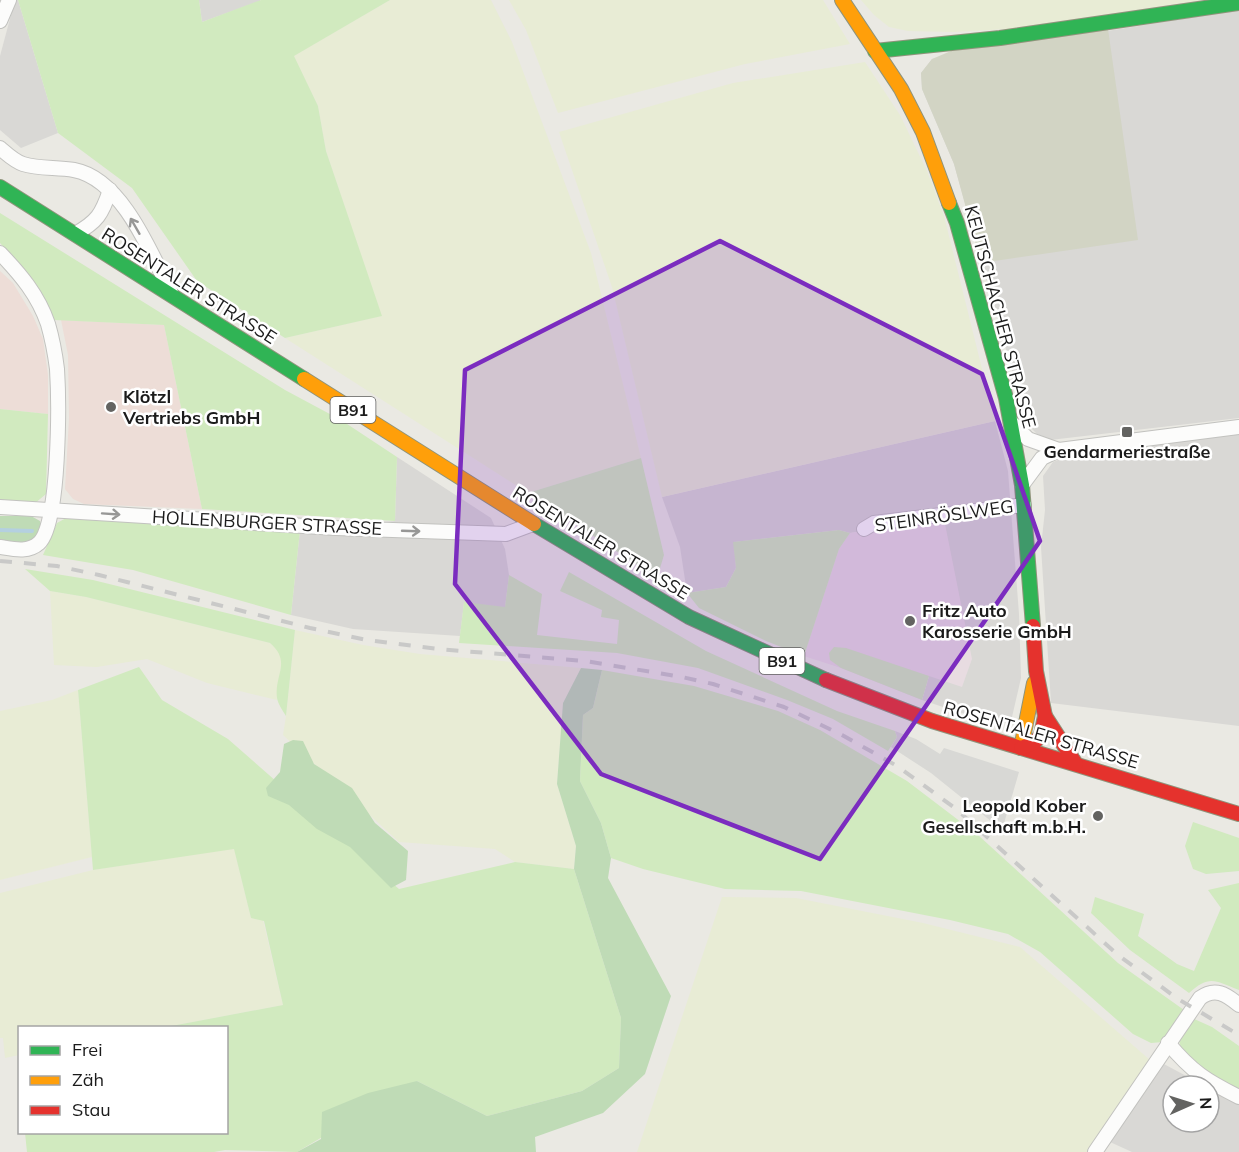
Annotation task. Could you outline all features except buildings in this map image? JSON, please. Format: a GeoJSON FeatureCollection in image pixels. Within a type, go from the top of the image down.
{"type":"FeatureCollection","features":[{"type":"Feature","properties":{"kind":"main road","name":"KEUTSCHACHER STRASSE"},"geometry":{"type":"LineString","coordinates":[[842,0],[901,88],[923,132],[957,223],[1011,422],[1018,457],[1024,505],[1036,671]]}},
{"type":"Feature","properties":{"kind":"main road"},"geometry":{"type":"LineString","coordinates":[[875,51],[1000,38],[1239,3]]}},
{"type":"Feature","properties":{"kind":"main road","name":"ROSENTALER STRASSE"},"geometry":{"type":"LineString","coordinates":[[0,187],[533,524],[670,606],[813,675],[932,722],[1239,814]]}},
{"type":"Feature","properties":{"kind":"main road"},"geometry":{"type":"LineString","coordinates":[[1036,671],[1045,716],[1076,764]]}},
{"type":"Feature","properties":{"kind":"main road"},"geometry":{"type":"LineString","coordinates":[[1022,748],[1036,671]]}},
{"type":"Feature","properties":{"kind":"main road"},"geometry":{"type":"LineString","coordinates":[[1022,748],[1034,743],[1041,735],[1045,716]]}},
{"type":"Feature","properties":{"kind":"street"},"geometry":{"type":"LineString","coordinates":[[0,21],[9,0]]}},
{"type":"Feature","properties":{"kind":"street"},"geometry":{"type":"LineString","coordinates":[[0,148],[24,164],[75,170],[88,175],[110,190],[130,217],[153,256],[172,296]]}},
{"type":"Feature","properties":{"kind":"street"},"geometry":{"type":"LineString","coordinates":[[75,234],[98,218],[110,190]]}},
{"type":"Feature","properties":{"kind":"street"},"geometry":{"type":"LineString","coordinates":[[0,253],[24,277],[39,302],[53,344],[57,368],[58,414],[53,510],[46,535],[33,548],[22,550],[0,547]]}},
{"type":"Feature","properties":{"kind":"street"},"geometry":{"type":"LineString","coordinates":[[1011,422],[1028,439],[1049,451]]}},
{"type":"Feature","properties":{"kind":"street"},"geometry":{"type":"LineString","coordinates":[[1018,457],[1025,450],[1049,451],[1239,427]]}},
{"type":"Feature","properties":{"kind":"street"},"geometry":{"type":"LineString","coordinates":[[1022,484],[1049,451]]}},
{"type":"Feature","properties":{"kind":"street","name":"STEINRÖSLWEG"},"geometry":{"type":"LineString","coordinates":[[864,529],[885,522],[1024,505]]}},
{"type":"Feature","properties":{"kind":"street","name":"HOLLENBURGER STRASSE"},"geometry":{"type":"LineString","coordinates":[[0,507],[336,528],[506,534],[533,524]]}},
{"type":"Feature","properties":{"kind":"street"},"geometry":{"type":"LineString","coordinates":[[1095,1152],[1200,998],[1207,993],[1215,992],[1226,994],[1239,1005]]}},
{"type":"Feature","properties":{"kind":"street"},"geometry":{"type":"LineString","coordinates":[[1168,1043],[1185,1064],[1197,1074],[1239,1097]]}},
{"type":"Feature","properties":{"kind":"highlighted area"},"geometry":{"type":"Polygon","coordinates":[[[720,241],[982,374],[1040,541],[820,859],[601,774],[455,584],[465,370],[720,241]]]}},
{"type":"Feature","properties":{"kind":"shaded area"},"geometry":{"type":"Polygon","coordinates":[[[15,0],[18,0],[58,133],[21,148],[0,130],[0,56],[15,0]]]}},
{"type":"Feature","properties":{"kind":"shaded area"},"geometry":{"type":"Polygon","coordinates":[[[199,0],[260,0],[260,1],[202,22],[199,0]]]}},
{"type":"Feature","properties":{"kind":"shaded area"},"geometry":{"type":"Polygon","coordinates":[[[390,0],[491,0],[512,42],[591,253],[641,458],[528,493],[285,338],[381,316],[326,151],[318,106],[293,56],[390,0]]]}},
{"type":"Feature","properties":{"kind":"shaded area"},"geometry":{"type":"Polygon","coordinates":[[[509,0],[823,0],[850,44],[745,64],[558,113],[526,30],[509,0]]]}},
{"type":"Feature","properties":{"kind":"shaded area"},"geometry":{"type":"Polygon","coordinates":[[[861,0],[1203,0],[1008,29],[952,32],[908,31],[889,27],[861,0]]]}},
{"type":"Feature","properties":{"kind":"shaded area"},"geometry":{"type":"Polygon","coordinates":[[[1239,10],[1239,418],[1050,440],[1037,434],[1027,424],[954,164],[922,89],[921,73],[932,59],[1239,10]]]}},
{"type":"Feature","properties":{"kind":"shaded area"},"geometry":{"type":"Polygon","coordinates":[[[1108,29],[1138,240],[981,263],[954,164],[922,89],[921,73],[932,59],[951,51],[1108,29]]]}},
{"type":"Feature","properties":{"kind":"shaded area"},"geometry":{"type":"Polygon","coordinates":[[[865,62],[900,115],[927,171],[944,216],[995,421],[662,497],[612,287],[559,132],[733,83],[865,62]]]}},
{"type":"Feature","properties":{"kind":"shaded area"},"geometry":{"type":"Polygon","coordinates":[[[0,271],[13,283],[33,316],[43,339],[48,375],[48,414],[0,409],[0,271]]]}},
{"type":"Feature","properties":{"kind":"shaded area"},"geometry":{"type":"Polygon","coordinates":[[[61,320],[164,325],[202,509],[84,504],[73,499],[65,489],[69,418],[68,355],[61,320]]]}},
{"type":"Feature","properties":{"kind":"shaded area"},"geometry":{"type":"Polygon","coordinates":[[[995,421],[1008,471],[1019,614],[1021,678],[1012,717],[1008,721],[1004,723],[958,712],[922,700],[929,676],[943,519],[850,533],[839,530],[734,542],[736,568],[726,587],[687,593],[680,547],[662,497],[995,421]]]}},
{"type":"Feature","properties":{"kind":"shaded area"},"geometry":{"type":"Polygon","coordinates":[[[1239,434],[1239,726],[1051,703],[1041,547],[1045,510],[1043,476],[1053,462],[1075,453],[1239,434]]]}},
{"type":"Feature","properties":{"kind":"shaded area"},"geometry":{"type":"Polygon","coordinates":[[[397,457],[491,518],[505,549],[509,575],[505,608],[464,603],[460,636],[353,629],[291,615],[300,530],[395,521],[397,457]]]}},
{"type":"Feature","properties":{"kind":"shaded area"},"geometry":{"type":"Polygon","coordinates":[[[944,519],[972,659],[962,687],[929,676],[922,700],[804,656],[839,549],[850,533],[944,519]]]}},
{"type":"Feature","properties":{"kind":"shaded area"},"geometry":{"type":"Polygon","coordinates":[[[50,591],[86,597],[270,643],[278,650],[282,659],[277,700],[207,683],[147,659],[97,667],[54,665],[50,591]]]}},
{"type":"Feature","properties":{"kind":"shaded area"},"geometry":{"type":"Polygon","coordinates":[[[295,630],[363,645],[420,654],[581,668],[563,703],[557,784],[576,846],[574,869],[515,862],[495,849],[399,842],[283,735],[295,630]]]}},
{"type":"Feature","properties":{"kind":"shaded area"},"geometry":{"type":"Polygon","coordinates":[[[78,690],[92,857],[0,880],[0,711],[52,700],[78,690]]]}},
{"type":"Feature","properties":{"kind":"shaded area"},"geometry":{"type":"Polygon","coordinates":[[[895,731],[916,739],[940,754],[944,748],[1019,772],[1002,830],[931,773],[891,747],[897,737],[895,731]]]}},
{"type":"Feature","properties":{"kind":"shaded area"},"geometry":{"type":"Polygon","coordinates":[[[234,848],[251,918],[263,920],[283,1005],[171,1026],[18,1026],[18,1055],[5,1058],[3,1038],[0,1038],[0,893],[93,870],[234,848]]]}},
{"type":"Feature","properties":{"kind":"shaded area"},"geometry":{"type":"Polygon","coordinates":[[[722,897],[796,898],[923,923],[1020,947],[1150,1060],[1087,1152],[637,1152],[722,897]]]}},
{"type":"Feature","properties":{"kind":"shaded area"},"geometry":{"type":"Polygon","coordinates":[[[1162,1063],[1183,1074],[1161,1074],[1161,1134],[1221,1134],[1221,1094],[1239,1104],[1239,1152],[1132,1152],[1110,1142],[1162,1063]]]}},
{"type":"Feature","properties":{"kind":"green space"},"geometry":{"type":"Polygon","coordinates":[[[18,0],[199,0],[202,22],[261,0],[390,0],[294,56],[318,106],[326,151],[382,316],[285,338],[197,281],[132,188],[58,133],[18,0]]]}},
{"type":"Feature","properties":{"kind":"green space"},"geometry":{"type":"Polygon","coordinates":[[[0,213],[285,390],[341,420],[397,457],[395,521],[202,509],[164,325],[54,320],[36,284],[0,243],[0,213]]]}},
{"type":"Feature","properties":{"kind":"green space"},"geometry":{"type":"Polygon","coordinates":[[[0,409],[48,414],[46,494],[34,504],[0,503],[0,409]]]}},
{"type":"Feature","properties":{"kind":"green space"},"geometry":{"type":"Polygon","coordinates":[[[641,458],[664,555],[657,578],[528,493],[641,458]]]}},
{"type":"Feature","properties":{"kind":"green space"},"geometry":{"type":"Polygon","coordinates":[[[0,516],[31,516],[40,521],[40,532],[28,544],[0,542],[0,516]]]}},
{"type":"Feature","properties":{"kind":"green space"},"geometry":{"type":"Polygon","coordinates":[[[66,518],[300,530],[291,615],[133,570],[43,555],[57,523],[66,518]]]}},
{"type":"Feature","properties":{"kind":"green space"},"geometry":{"type":"Polygon","coordinates":[[[839,530],[850,533],[839,549],[804,656],[766,641],[699,608],[687,593],[726,587],[736,568],[733,542],[839,530]]]}},
{"type":"Feature","properties":{"kind":"green space"},"geometry":{"type":"Polygon","coordinates":[[[25,569],[93,580],[295,630],[286,716],[277,698],[281,669],[280,656],[270,643],[86,597],[50,591],[25,569]]]}},
{"type":"Feature","properties":{"kind":"green space"},"geometry":{"type":"Polygon","coordinates":[[[569,572],[706,651],[837,711],[895,731],[897,737],[888,751],[833,719],[698,668],[617,653],[459,643],[464,602],[505,607],[509,575],[542,594],[537,635],[617,644],[619,620],[601,617],[602,610],[560,591],[569,572]]]}},
{"type":"Feature","properties":{"kind":"green space"},"geometry":{"type":"Polygon","coordinates":[[[834,647],[846,648],[929,676],[922,700],[841,668],[830,660],[829,653],[834,647]]]}},
{"type":"Feature","properties":{"kind":"green space"},"geometry":{"type":"Polygon","coordinates":[[[139,667],[162,700],[228,739],[399,889],[515,862],[574,869],[621,1018],[619,1068],[582,1091],[487,1116],[417,1081],[297,1152],[225,1150],[214,1152],[27,1152],[25,1134],[228,1134],[228,1026],[171,1026],[283,1005],[264,921],[251,918],[234,849],[93,870],[78,690],[139,667]]]}},
{"type":"Feature","properties":{"kind":"green space"},"geometry":{"type":"Polygon","coordinates":[[[581,668],[602,670],[593,708],[583,715],[580,781],[601,823],[611,858],[608,878],[671,996],[645,1074],[603,1113],[535,1137],[536,1152],[297,1152],[321,1139],[322,1112],[368,1093],[417,1081],[487,1116],[582,1091],[619,1068],[621,1018],[574,869],[576,846],[557,784],[563,703],[581,668]]]}},
{"type":"Feature","properties":{"kind":"green space"},"geometry":{"type":"Polygon","coordinates":[[[602,670],[694,686],[778,711],[820,730],[907,781],[978,835],[1118,963],[1184,1010],[1163,1042],[1151,1043],[1133,1034],[1040,952],[1008,934],[950,920],[801,891],[725,889],[643,869],[611,858],[601,823],[580,781],[583,715],[593,708],[602,670]]]}},
{"type":"Feature","properties":{"kind":"green space"},"geometry":{"type":"Polygon","coordinates":[[[293,740],[303,741],[314,764],[352,788],[375,823],[408,851],[406,880],[391,888],[350,847],[317,829],[289,805],[268,796],[266,788],[280,772],[284,744],[293,740]]]}},
{"type":"Feature","properties":{"kind":"green space"},"geometry":{"type":"Polygon","coordinates":[[[1193,822],[1239,838],[1239,871],[1206,874],[1193,869],[1185,846],[1193,822]]]}},
{"type":"Feature","properties":{"kind":"green space"},"geometry":{"type":"Polygon","coordinates":[[[1239,883],[1239,990],[1218,982],[1208,981],[1189,993],[1130,950],[1091,913],[1095,897],[1144,914],[1138,936],[1177,964],[1194,971],[1221,908],[1208,890],[1239,883]]]}},
{"type":"Feature","properties":{"kind":"green space"},"geometry":{"type":"Polygon","coordinates":[[[1192,1018],[1212,1027],[1239,1046],[1239,1091],[1221,1082],[1221,1074],[1208,1074],[1185,1055],[1180,1047],[1183,1031],[1192,1018]]]}},
{"type":"Feature","properties":{"kind":"waterway"},"geometry":{"type":"LineString","coordinates":[[0,530],[32,531]]}},
{"type":"Feature","properties":{"kind":"railway"},"geometry":{"type":"LineString","coordinates":[[0,561],[57,566],[99,575],[367,640],[438,649],[585,661],[682,677],[713,684],[784,707],[842,735],[897,766],[955,808],[1118,955],[1178,999],[1239,1035]]}},
{"type":"Feature","properties":{"kind":"traffic: fast"},"geometry":{"type":"LineString","coordinates":[[875,51],[1000,38],[1239,3]]}},
{"type":"Feature","properties":{"kind":"traffic: fast"},"geometry":{"type":"LineString","coordinates":[[0,187],[304,379]]}},
{"type":"Feature","properties":{"kind":"traffic: fast"},"geometry":{"type":"LineString","coordinates":[[949,203],[957,223],[1006,398],[1022,485],[1033,626]]}},
{"type":"Feature","properties":{"kind":"traffic: fast"},"geometry":{"type":"LineString","coordinates":[[534,524],[689,617],[826,680]]}},
{"type":"Feature","properties":{"kind":"traffic: slow"},"geometry":{"type":"LineString","coordinates":[[842,0],[901,89],[923,132],[949,203]]}},
{"type":"Feature","properties":{"kind":"traffic: slow"},"geometry":{"type":"LineString","coordinates":[[304,379],[534,524]]}},
{"type":"Feature","properties":{"kind":"traffic: slow"},"geometry":{"type":"LineString","coordinates":[[1021,748],[1034,683]]}},
{"type":"Feature","properties":{"kind":"traffic: jam"},"geometry":{"type":"LineString","coordinates":[[1021,748],[1034,743],[1041,735],[1045,716],[1036,671],[1033,626]]}},
{"type":"Feature","properties":{"kind":"traffic: jam"},"geometry":{"type":"LineString","coordinates":[[826,680],[932,721],[1239,814]]}},
{"type":"Feature","properties":{"kind":"traffic: jam"},"geometry":{"type":"LineString","coordinates":[[1045,716],[1076,764]]}},
{"type":"Feature","properties":{"kind":"place","name":"Klötzl Vertriebs GmbH"},"geometry":{"type":"Point","coordinates":[111,407]}},
{"type":"Feature","properties":{"kind":"place","name":"Gendarmeriestraße"},"geometry":{"type":"Point","coordinates":[1127,432]}},
{"type":"Feature","properties":{"kind":"place","name":"Fritz Auto Karosserie GmbH"},"geometry":{"type":"Point","coordinates":[910,621]}},
{"type":"Feature","properties":{"kind":"place","name":"Leopold Kober Gesellschaft m.b.H."},"geometry":{"type":"Point","coordinates":[1098,816]}}]}
